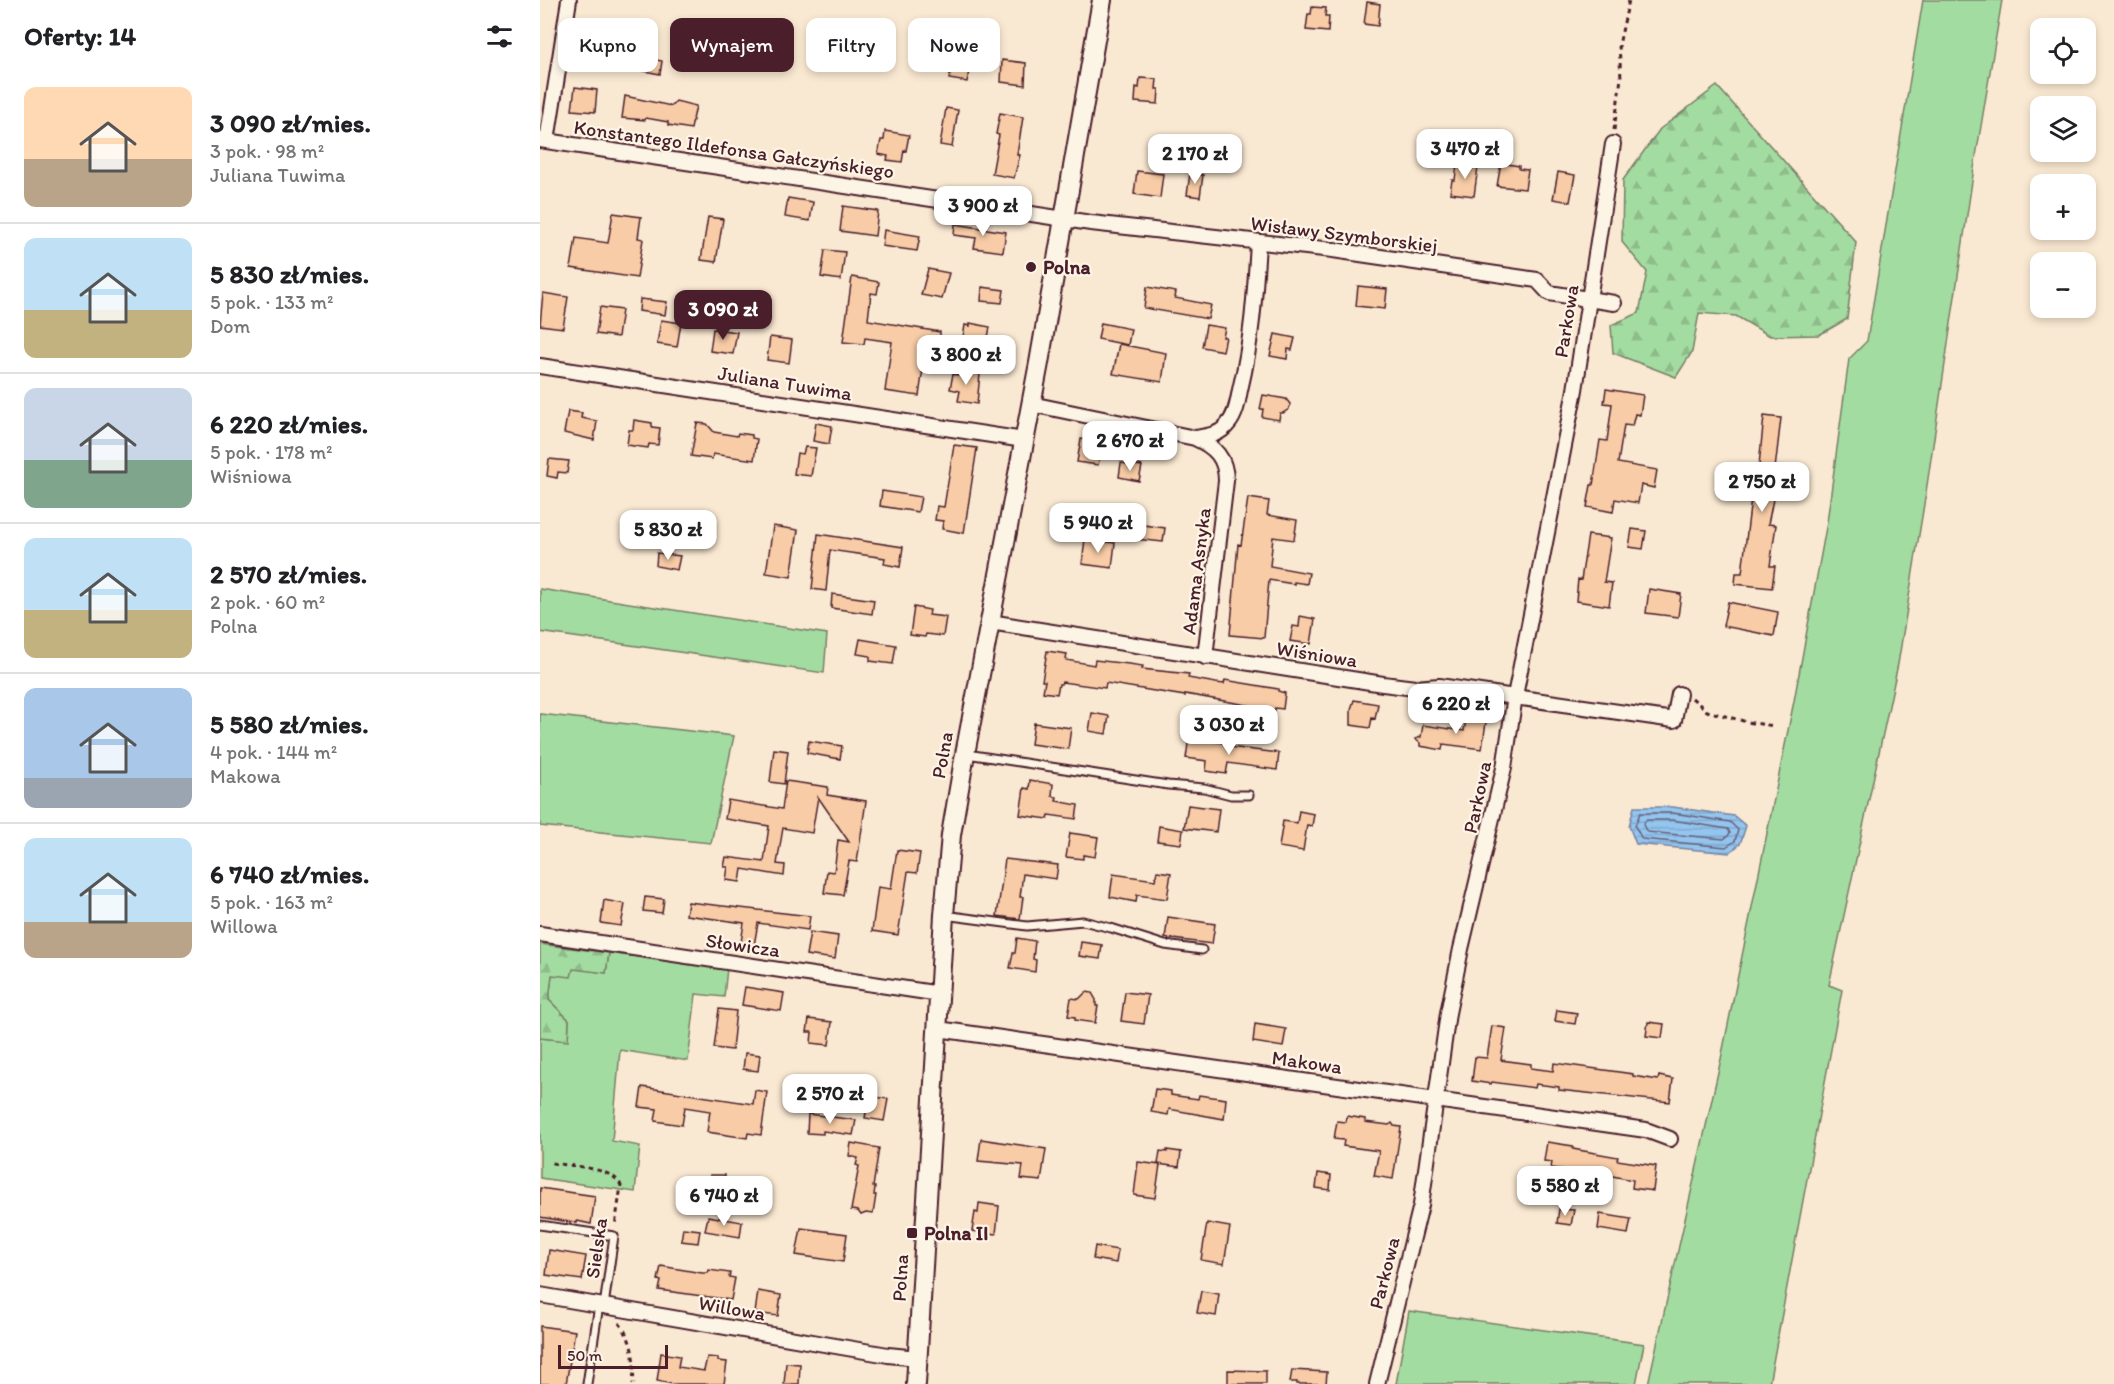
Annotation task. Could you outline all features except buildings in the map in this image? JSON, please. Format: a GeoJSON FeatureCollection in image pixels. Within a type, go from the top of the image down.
{"type":"FeatureCollection","features":[{"type":"Feature","properties":{"kind":"street"},"geometry":{"type":"LineString","coordinates":[[544,140],[569,0]]}},
{"type":"Feature","properties":{"kind":"street","name":"Polna"},"geometry":{"type":"LineString","coordinates":[[916,1384],[944,915],[951,835],[964,754],[1031,404],[1102,0]]}},
{"type":"Feature","properties":{"kind":"street","name":"Konstantego Ildefonsa Gałczyńskiego"},"geometry":{"type":"LineString","coordinates":[[544,140],[1064,219]]}},
{"type":"Feature","properties":{"kind":"street","name":"Parkowa"},"geometry":{"type":"LineString","coordinates":[[1377,1384],[1420,1205],[1455,980],[1504,768],[1515,696],[1575,390],[1613,144]]}},
{"type":"Feature","properties":{"kind":"street","name":"Wisławy Szymborskiej"},"geometry":{"type":"LineString","coordinates":[[1064,219],[1333,250],[1537,280],[1549,293],[1614,303]]}},
{"type":"Feature","properties":{"kind":"street"},"geometry":{"type":"LineString","coordinates":[[1031,404],[1195,438],[1211,436],[1223,430],[1236,410],[1252,333],[1258,243]]}},
{"type":"Feature","properties":{"kind":"street","name":"Juliana Tuwima"},"geometry":{"type":"LineString","coordinates":[[540,366],[1024,440]]}},
{"type":"Feature","properties":{"kind":"street","name":"Adama Asnyka"},"geometry":{"type":"LineString","coordinates":[[1195,438],[1213,448],[1221,460],[1226,475],[1205,657]]}},
{"type":"Feature","properties":{"kind":"street","name":"Wiśniowa"},"geometry":{"type":"LineString","coordinates":[[990,622],[1404,687],[1439,687],[1515,696],[1674,720],[1684,695]]}},
{"type":"Feature","properties":{"kind":"street","name":"Słowicza"},"geometry":{"type":"LineString","coordinates":[[540,934],[940,994]]}},
{"type":"Feature","properties":{"kind":"street","name":"Makowa"},"geometry":{"type":"LineString","coordinates":[[938,1029],[1646,1130],[1670,1139]]}},
{"type":"Feature","properties":{"kind":"street","name":"Willowa"},"geometry":{"type":"LineString","coordinates":[[540,1295],[888,1355],[918,1358]]}},
{"type":"Feature","properties":{"kind":"lane"},"geometry":{"type":"LineString","coordinates":[[964,754],[1168,785],[1204,788],[1231,795],[1249,795]]}},
{"type":"Feature","properties":{"kind":"lane"},"geometry":{"type":"LineString","coordinates":[[944,915],[1027,926],[1083,921],[1166,945],[1202,950]]}},
{"type":"Feature","properties":{"kind":"lane"},"geometry":{"type":"LineString","coordinates":[[540,1226],[614,1236]]}},
{"type":"Feature","properties":{"kind":"lane","name":"Sielska"},"geometry":{"type":"LineString","coordinates":[[587,1384],[614,1236]]}},
{"type":"Feature","properties":{"kind":"path"},"geometry":{"type":"LineString","coordinates":[[1613,144],[1621,78],[1619,45],[1629,0]]}},
{"type":"Feature","properties":{"kind":"path"},"geometry":{"type":"LineString","coordinates":[[1684,695],[1707,711],[1774,726]]}},
{"type":"Feature","properties":{"kind":"path","name":"Sielska"},"geometry":{"type":"LineString","coordinates":[[552,1163],[608,1173],[619,1180],[620,1194],[614,1236]]}},
{"type":"Feature","properties":{"kind":"path"},"geometry":{"type":"LineString","coordinates":[[602,1306],[622,1326],[632,1348],[635,1366],[633,1384]]}},
{"type":"Feature","properties":{"kind":"green space"},"geometry":{"type":"Polygon","coordinates":[[[1923,0],[2002,0],[1898,664],[1829,985],[1842,990],[1769,1384],[1648,1384],[1721,1059],[1794,701],[1827,522],[1849,359],[1867,341],[1923,0]]]}},
{"type":"Feature","properties":{"kind":"green space"},"geometry":{"type":"Polygon","coordinates":[[[1717,86],[1856,242],[1847,319],[1819,335],[1770,336],[1736,316],[1699,313],[1692,352],[1676,377],[1613,353],[1611,325],[1639,313],[1647,272],[1622,242],[1623,180],[1660,129],[1717,86]]]}},
{"type":"Feature","properties":{"kind":"green space"},"geometry":{"type":"Polygon","coordinates":[[[540,589],[827,634],[824,673],[540,632],[540,589]]]}},
{"type":"Feature","properties":{"kind":"green space"},"geometry":{"type":"Polygon","coordinates":[[[540,714],[734,736],[711,843],[540,826],[540,714]]]}},
{"type":"Feature","properties":{"kind":"green space"},"geometry":{"type":"Polygon","coordinates":[[[540,944],[609,953],[606,973],[573,969],[571,977],[552,975],[549,1000],[569,1020],[568,1041],[540,1038],[540,944]]]}},
{"type":"Feature","properties":{"kind":"green space"},"geometry":{"type":"Polygon","coordinates":[[[609,953],[727,968],[724,997],[696,994],[688,1061],[620,1050],[612,1141],[640,1146],[635,1192],[540,1178],[540,1038],[568,1040],[569,1020],[549,1000],[552,974],[572,968],[606,973],[609,953]]]}},
{"type":"Feature","properties":{"kind":"green space"},"geometry":{"type":"Polygon","coordinates":[[[1409,1311],[1644,1344],[1636,1384],[1396,1384],[1409,1311]]]}},
{"type":"Feature","properties":{"kind":"water"},"geometry":{"type":"Polygon","coordinates":[[[1634,807],[1673,807],[1734,816],[1746,826],[1740,844],[1729,853],[1636,844],[1629,826],[1634,807]]]}},
{"type":"Feature","properties":{"kind":"place","name":"Polna"},"geometry":{"type":"Point","coordinates":[1031,267]}},
{"type":"Feature","properties":{"kind":"place","name":"Polna II"},"geometry":{"type":"Point","coordinates":[912,1233]}}]}
